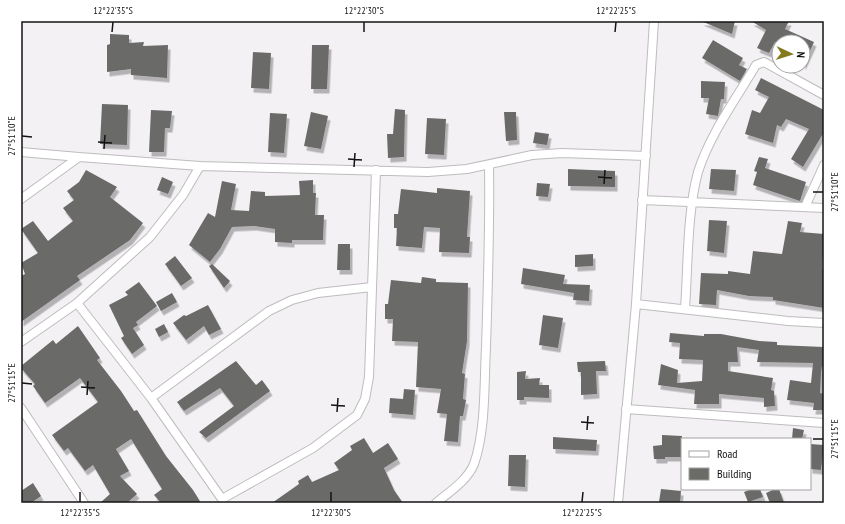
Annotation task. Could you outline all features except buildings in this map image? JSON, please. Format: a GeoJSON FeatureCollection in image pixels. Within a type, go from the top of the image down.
{"type":"FeatureCollection","features":[{"type":"Feature","properties":{"kind":"street"},"geometry":{"type":"LineString","coordinates":[[618,503],[636,304],[654,21]]}},
{"type":"Feature","properties":{"kind":"street"},"geometry":{"type":"LineString","coordinates":[[685,309],[692,203],[698,172],[711,142],[756,65],[764,62],[824,95]]}},
{"type":"Feature","properties":{"kind":"street"},"geometry":{"type":"LineString","coordinates":[[21,152],[200,166],[428,172],[467,169],[532,155],[562,153],[646,156]]}},
{"type":"Feature","properties":{"kind":"street"},"geometry":{"type":"LineString","coordinates":[[21,199],[79,157]]}},
{"type":"Feature","properties":{"kind":"street"},"geometry":{"type":"LineString","coordinates":[[436,503],[467,475],[473,465],[479,443],[485,361],[490,165]]}},
{"type":"Feature","properties":{"kind":"street"},"geometry":{"type":"LineString","coordinates":[[805,207],[824,165]]}},
{"type":"Feature","properties":{"kind":"street"},"geometry":{"type":"LineString","coordinates":[[21,342],[77,303],[150,237],[183,195],[200,166]]}},
{"type":"Feature","properties":{"kind":"street"},"geometry":{"type":"LineString","coordinates":[[77,303],[151,398],[223,501],[312,448],[357,415],[365,399],[369,377],[376,170]]}},
{"type":"Feature","properties":{"kind":"street"},"geometry":{"type":"LineString","coordinates":[[642,200],[824,208]]}},
{"type":"Feature","properties":{"kind":"street"},"geometry":{"type":"LineString","coordinates":[[151,398],[269,311],[292,300],[318,293],[372,287]]}},
{"type":"Feature","properties":{"kind":"street"},"geometry":{"type":"LineString","coordinates":[[636,304],[788,321],[824,323]]}},
{"type":"Feature","properties":{"kind":"street"},"geometry":{"type":"LineString","coordinates":[[21,408],[84,503]]}},
{"type":"Feature","properties":{"kind":"street"},"geometry":{"type":"LineString","coordinates":[[626,408],[824,423]]}}]}
